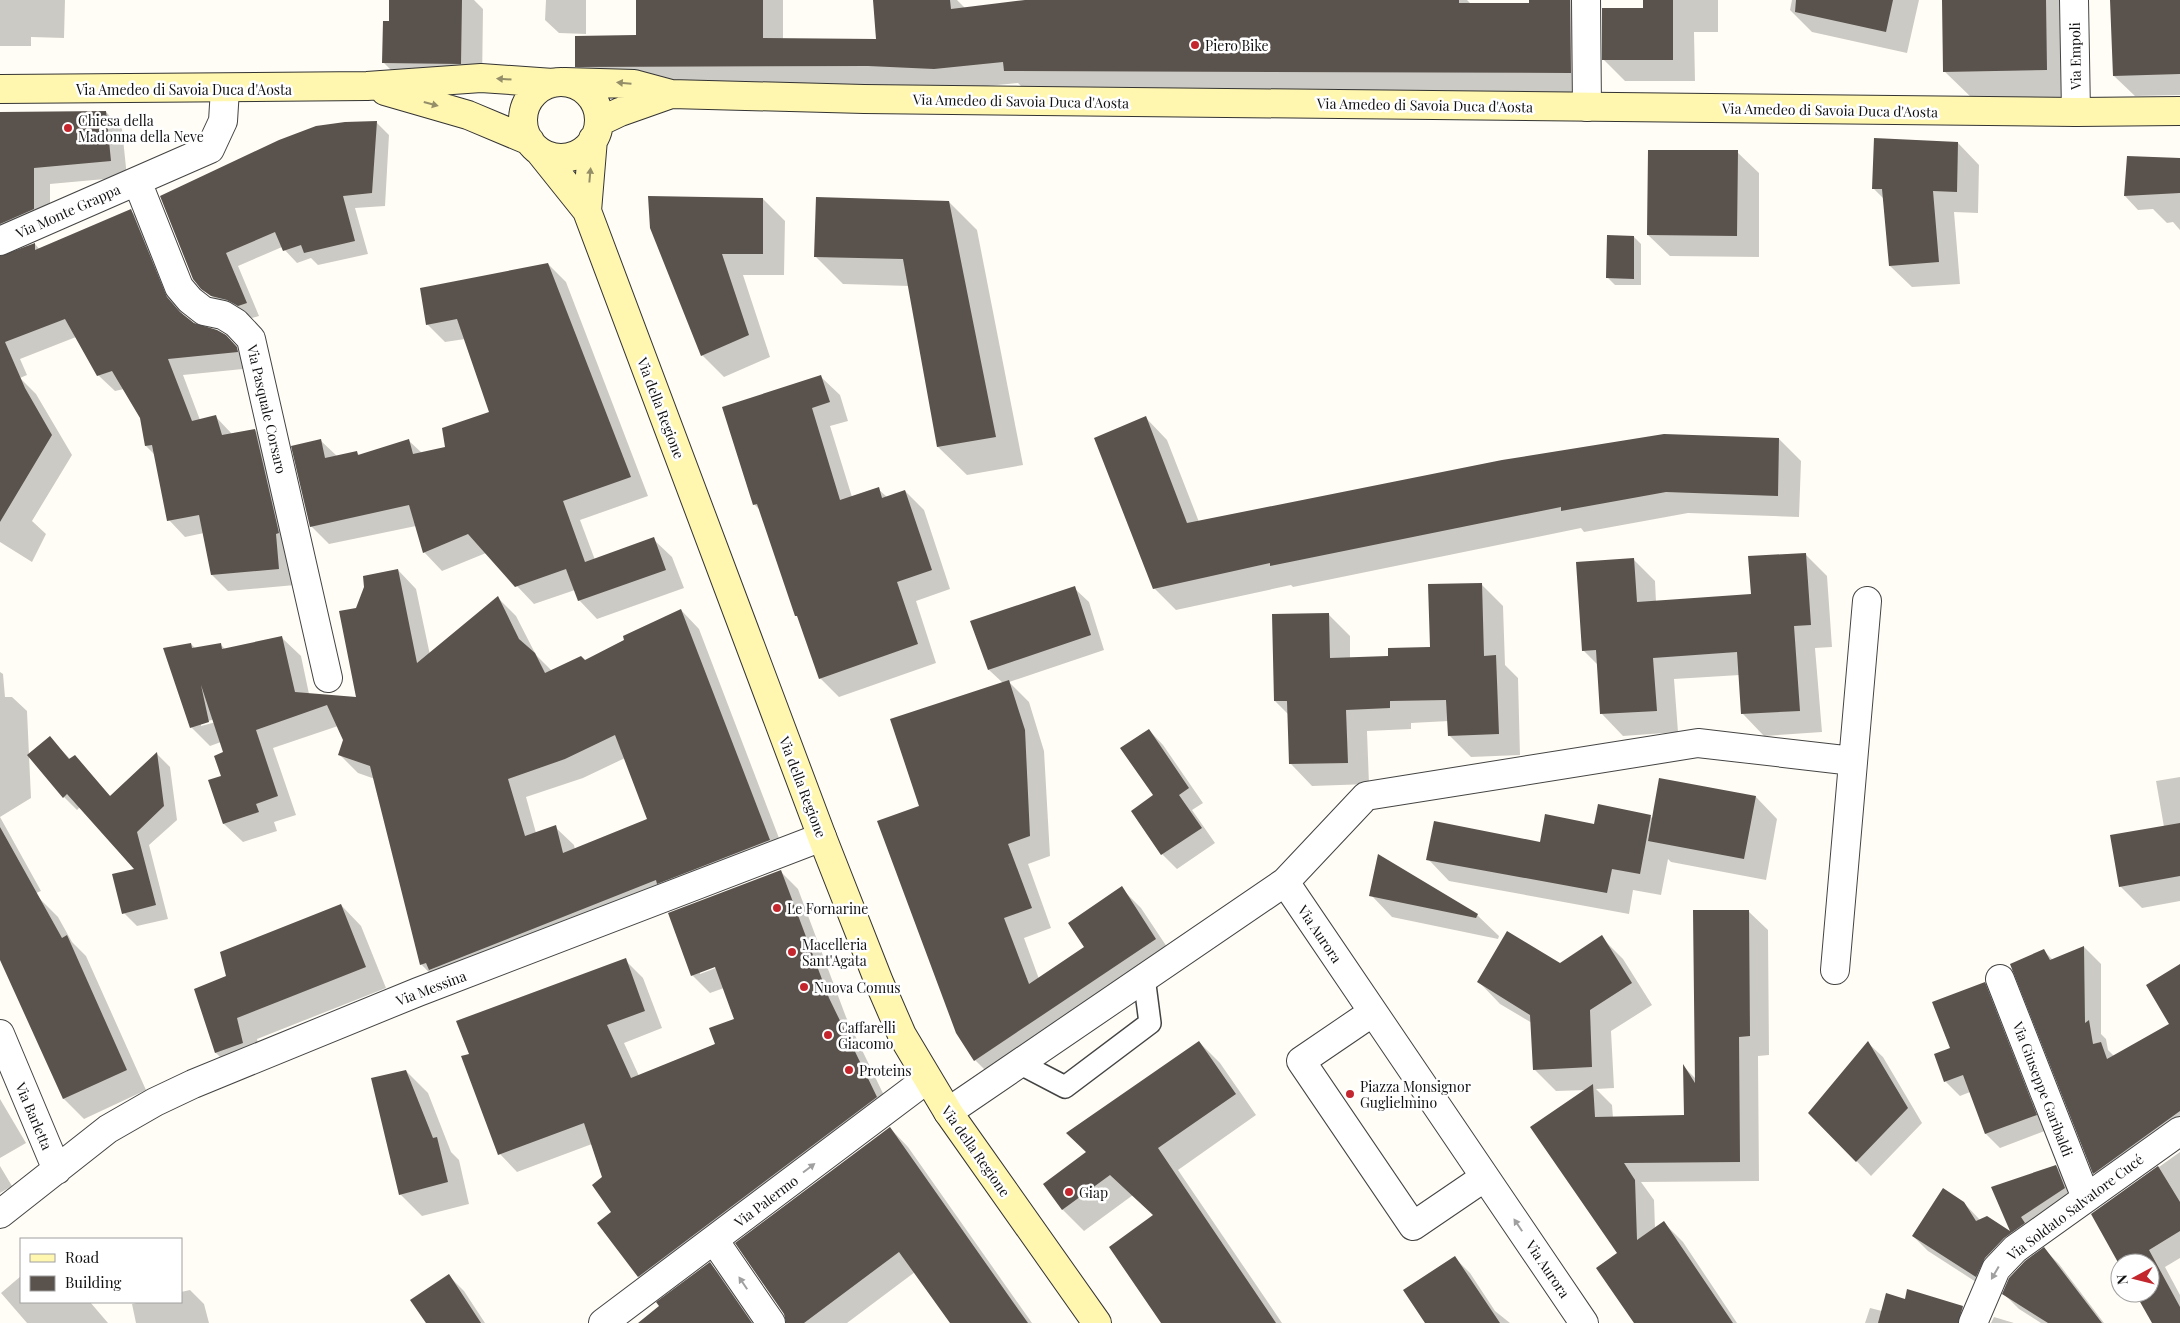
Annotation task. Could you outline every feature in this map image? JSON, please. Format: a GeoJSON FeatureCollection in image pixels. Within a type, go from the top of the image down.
{"type":"FeatureCollection","features":[{"type":"Feature","properties":{"kind":"main road"},"geometry":{"type":"LineString","coordinates":[[367,86],[481,78],[634,84],[671,94]]}},
{"type":"Feature","properties":{"kind":"main road"},"geometry":{"type":"LineString","coordinates":[[559,82],[576,85],[586,91],[593,100],[596,131],[587,212],[534,146],[524,130],[523,118],[526,106],[532,95],[542,88],[559,82]]}},
{"type":"Feature","properties":{"kind":"main road","name":"Via Amedeo di Savoia Duca d'Aosta"},"geometry":{"type":"LineString","coordinates":[[0,89],[225,89],[367,86]]}},
{"type":"Feature","properties":{"kind":"main road"},"geometry":{"type":"LineString","coordinates":[[367,86],[468,115],[534,146],[550,156],[563,158],[575,155],[586,149],[596,131],[620,112],[671,94]]}},
{"type":"Feature","properties":{"kind":"main road","name":"Via Amedeo di Savoia Duca d'Aosta"},"geometry":{"type":"LineString","coordinates":[[671,94],[864,99],[2076,112],[2180,111]]}},
{"type":"Feature","properties":{"kind":"main road","name":"Via della Regione"},"geometry":{"type":"LineString","coordinates":[[587,212],[822,837],[878,982],[902,1035],[948,1112],[1097,1323]]}},
{"type":"Feature","properties":{"kind":"street"},"geometry":{"type":"LineString","coordinates":[[1586,0],[1587,107]]}},
{"type":"Feature","properties":{"kind":"street","name":"Via Empoli"},"geometry":{"type":"LineString","coordinates":[[2074,0],[2076,112]]}},
{"type":"Feature","properties":{"kind":"street","name":"Via Monte Grappa"},"geometry":{"type":"LineString","coordinates":[[0,241],[210,149],[223,121],[225,89]]}},
{"type":"Feature","properties":{"kind":"street","name":"Via Pasquale Corsaro"},"geometry":{"type":"LineString","coordinates":[[137,181],[179,287],[190,300],[204,310],[223,315],[236,323],[251,339],[328,678]]}},
{"type":"Feature","properties":{"kind":"street"},"geometry":{"type":"LineString","coordinates":[[1835,970],[1867,601]]}},
{"type":"Feature","properties":{"kind":"street"},"geometry":{"type":"LineString","coordinates":[[948,1112],[1285,882],[1366,796],[1698,743],[1853,761]]}},
{"type":"Feature","properties":{"kind":"street","name":"Via Messina"},"geometry":{"type":"LineString","coordinates":[[0,1214],[108,1130],[155,1102],[193,1084],[418,992],[822,837]]}},
{"type":"Feature","properties":{"kind":"street","name":"Via Aurora"},"geometry":{"type":"LineString","coordinates":[[1285,882],[1584,1323]]}},
{"type":"Feature","properties":{"kind":"street","name":"Via Giuseppe Garibaldi"},"geometry":{"type":"LineString","coordinates":[[2000,979],[2086,1198]]}},
{"type":"Feature","properties":{"kind":"street"},"geometry":{"type":"LineString","coordinates":[[1373,1012],[1301,1061],[1413,1226],[1485,1177]]}},
{"type":"Feature","properties":{"kind":"street","name":"Via Barletta"},"geometry":{"type":"LineString","coordinates":[[0,1034],[56,1170]]}},
{"type":"Feature","properties":{"kind":"street","name":"Via Palermo"},"geometry":{"type":"LineString","coordinates":[[603,1323],[927,1079]]}},
{"type":"Feature","properties":{"kind":"street","name":"Via Soldato Salvatore Cucé"},"geometry":{"type":"LineString","coordinates":[[1972,1323],[1996,1269],[2015,1249],[2180,1131]]}},
{"type":"Feature","properties":{"kind":"street"},"geometry":{"type":"LineString","coordinates":[[714,1240],[771,1323]]}},
{"type":"Feature","properties":{"kind":"lane"},"geometry":{"type":"LineString","coordinates":[[1019,1063],[1065,1087],[1150,1023],[1144,977]]}},
{"type":"Feature","properties":{"kind":"building"},"geometry":{"type":"Polygon","coordinates":[[[389,0],[462,0],[461,64],[382,63],[383,21],[389,21],[389,0]]]}},
{"type":"Feature","properties":{"kind":"building"},"geometry":{"type":"Polygon","coordinates":[[[636,0],[763,0],[763,38],[876,39],[873,0],[950,0],[951,9],[1025,0],[1459,0],[1459,3],[1529,3],[1529,0],[1570,0],[1571,73],[1004,71],[1003,62],[934,69],[868,66],[575,67],[575,36],[636,35],[636,0]]]}},
{"type":"Feature","properties":{"kind":"building"},"geometry":{"type":"Polygon","coordinates":[[[1643,0],[1673,0],[1673,60],[1602,60],[1602,8],[1643,8],[1643,0]]]}},
{"type":"Feature","properties":{"kind":"building"},"geometry":{"type":"Polygon","coordinates":[[[1796,0],[1893,0],[1886,32],[1795,12],[1796,0]]]}},
{"type":"Feature","properties":{"kind":"building"},"geometry":{"type":"Polygon","coordinates":[[[1942,0],[2046,0],[2047,70],[1943,72],[1942,0]]]}},
{"type":"Feature","properties":{"kind":"building"},"geometry":{"type":"Polygon","coordinates":[[[2110,0],[2180,0],[2180,74],[2113,76],[2110,0]]]}},
{"type":"Feature","properties":{"kind":"building"},"geometry":{"type":"Polygon","coordinates":[[[106,111],[111,161],[34,168],[34,209],[0,224],[0,112],[106,111]]]}},
{"type":"Feature","properties":{"kind":"building"},"geometry":{"type":"Polygon","coordinates":[[[377,121],[372,193],[343,196],[355,241],[304,253],[301,245],[283,251],[275,232],[226,253],[247,303],[238,306],[227,300],[211,296],[201,289],[193,279],[160,196],[279,140],[316,126],[345,122],[377,121]]]}},
{"type":"Feature","properties":{"kind":"building"},"geometry":{"type":"Polygon","coordinates":[[[1874,138],[1958,142],[1957,192],[1933,191],[1939,262],[1889,266],[1882,189],[1872,189],[1874,138]]]}},
{"type":"Feature","properties":{"kind":"building"},"geometry":{"type":"Polygon","coordinates":[[[1648,150],[1738,150],[1737,236],[1647,235],[1648,150]]]}},
{"type":"Feature","properties":{"kind":"building"},"geometry":{"type":"Polygon","coordinates":[[[2127,156],[2180,158],[2180,193],[2124,196],[2127,156]]]}},
{"type":"Feature","properties":{"kind":"building"},"geometry":{"type":"Polygon","coordinates":[[[648,196],[763,198],[763,254],[722,254],[749,335],[701,356],[650,228],[648,196]]]}},
{"type":"Feature","properties":{"kind":"building"},"geometry":{"type":"Polygon","coordinates":[[[816,197],[949,201],[996,437],[937,447],[903,259],[814,257],[816,197]]]}},
{"type":"Feature","properties":{"kind":"building"},"geometry":{"type":"Polygon","coordinates":[[[131,209],[167,297],[180,312],[194,323],[217,330],[226,335],[237,347],[238,352],[168,359],[192,421],[216,415],[222,435],[255,429],[279,533],[276,534],[279,569],[211,575],[199,515],[167,521],[152,445],[145,446],[140,418],[112,371],[97,376],[65,319],[5,342],[25,388],[52,435],[0,522],[0,256],[35,243],[35,250],[131,209]]]}},
{"type":"Feature","properties":{"kind":"building"},"geometry":{"type":"Polygon","coordinates":[[[1607,235],[1634,236],[1634,279],[1606,278],[1607,235]]]}},
{"type":"Feature","properties":{"kind":"building"},"geometry":{"type":"Polygon","coordinates":[[[548,263],[631,477],[563,501],[585,562],[654,537],[666,570],[578,601],[566,569],[515,587],[468,534],[423,553],[409,505],[310,527],[291,446],[321,439],[325,458],[357,451],[358,455],[409,439],[413,454],[445,447],[442,428],[489,412],[457,319],[426,325],[420,288],[548,263]]]}},
{"type":"Feature","properties":{"kind":"building"},"geometry":{"type":"Polygon","coordinates":[[[821,375],[830,402],[812,408],[840,500],[879,487],[882,498],[905,490],[932,570],[897,582],[918,644],[819,679],[797,616],[795,616],[757,504],[753,505],[722,407],[821,375]]]}},
{"type":"Feature","properties":{"kind":"building"},"geometry":{"type":"Polygon","coordinates":[[[1146,416],[1187,523],[1502,460],[1664,434],[1779,438],[1778,496],[1666,492],[1561,511],[1561,507],[1270,566],[1270,563],[1153,589],[1094,438],[1146,416]]]}},
{"type":"Feature","properties":{"kind":"building"},"geometry":{"type":"Polygon","coordinates":[[[1806,553],[1811,625],[1794,626],[1800,711],[1741,714],[1737,652],[1653,658],[1657,711],[1600,714],[1596,650],[1582,651],[1576,562],[1634,558],[1637,602],[1751,594],[1748,556],[1806,553]]]}},
{"type":"Feature","properties":{"kind":"building"},"geometry":{"type":"Polygon","coordinates":[[[398,569],[417,663],[498,596],[519,639],[535,653],[545,673],[581,656],[585,660],[624,640],[623,636],[681,609],[770,840],[657,884],[656,880],[429,970],[426,963],[420,965],[370,766],[338,755],[343,740],[327,705],[256,730],[278,796],[256,804],[259,812],[223,824],[208,780],[221,776],[214,756],[223,752],[201,685],[209,722],[190,728],[163,648],[191,643],[192,648],[221,643],[222,649],[282,636],[295,692],[356,697],[339,611],[356,608],[364,587],[363,576],[398,569]],[[615,735],[565,759],[508,779],[525,836],[556,825],[563,853],[647,819],[615,735]]]}},
{"type":"Feature","properties":{"kind":"building"},"geometry":{"type":"Polygon","coordinates":[[[1482,583],[1484,656],[1496,655],[1499,734],[1448,736],[1446,700],[1390,701],[1390,708],[1346,710],[1348,763],[1289,764],[1287,701],[1274,701],[1272,614],[1329,613],[1330,658],[1388,656],[1388,648],[1430,647],[1428,584],[1482,583]]]}},
{"type":"Feature","properties":{"kind":"building"},"geometry":{"type":"Polygon","coordinates":[[[1075,586],[1091,635],[988,670],[970,621],[1075,586]]]}},
{"type":"Feature","properties":{"kind":"building"},"geometry":{"type":"Polygon","coordinates":[[[1009,680],[1025,730],[1030,836],[1008,844],[1032,908],[1004,918],[1029,984],[1084,947],[1068,923],[1122,886],[1156,939],[974,1061],[956,1033],[877,821],[919,806],[890,719],[1009,680]]]}},
{"type":"Feature","properties":{"kind":"building"},"geometry":{"type":"Polygon","coordinates":[[[1149,729],[1189,788],[1179,795],[1202,828],[1161,855],[1131,811],[1153,795],[1120,748],[1149,729]]]}},
{"type":"Feature","properties":{"kind":"building"},"geometry":{"type":"Polygon","coordinates":[[[50,736],[69,759],[75,755],[110,796],[157,752],[164,806],[137,832],[156,905],[122,914],[112,874],[134,869],[67,794],[63,798],[27,755],[50,736]]]}},
{"type":"Feature","properties":{"kind":"building"},"geometry":{"type":"Polygon","coordinates":[[[1659,778],[1756,796],[1744,859],[1648,841],[1659,778]]]}},
{"type":"Feature","properties":{"kind":"building"},"geometry":{"type":"Polygon","coordinates":[[[1598,804],[1651,815],[1640,874],[1612,869],[1607,893],[1426,860],[1434,821],[1540,842],[1545,814],[1594,824],[1598,804]]]}},
{"type":"Feature","properties":{"kind":"building"},"geometry":{"type":"Polygon","coordinates":[[[2180,823],[2180,876],[2119,887],[2110,835],[2180,823]]]}},
{"type":"Feature","properties":{"kind":"building"},"geometry":{"type":"Polygon","coordinates":[[[0,827],[62,938],[67,935],[127,1070],[63,1099],[0,960],[0,827]]]}},
{"type":"Feature","properties":{"kind":"building"},"geometry":{"type":"Polygon","coordinates":[[[1378,854],[1478,914],[1476,918],[1369,896],[1378,854]]]}},
{"type":"Feature","properties":{"kind":"building"},"geometry":{"type":"Polygon","coordinates":[[[781,870],[829,998],[877,1097],[638,1277],[597,1223],[611,1212],[592,1185],[602,1177],[584,1123],[498,1155],[461,1056],[469,1054],[456,1021],[626,958],[645,1011],[607,1025],[631,1078],[715,1044],[709,1028],[734,1019],[715,967],[691,976],[668,913],[781,870]]]}},
{"type":"Feature","properties":{"kind":"building"},"geometry":{"type":"Polygon","coordinates":[[[341,904],[366,967],[237,1018],[243,1043],[215,1053],[194,989],[226,976],[220,952],[341,904]]]}},
{"type":"Feature","properties":{"kind":"building"},"geometry":{"type":"Polygon","coordinates":[[[1693,910],[1749,910],[1750,1036],[1739,1037],[1740,1162],[1624,1163],[1635,1180],[1637,1240],[1664,1221],[1733,1323],[1634,1323],[1596,1268],[1617,1253],[1530,1127],[1593,1084],[1595,1117],[1684,1115],[1683,1064],[1695,1083],[1693,910]]]}},
{"type":"Feature","properties":{"kind":"building"},"geometry":{"type":"Polygon","coordinates":[[[1507,931],[1560,963],[1602,935],[1632,983],[1590,1010],[1592,1067],[1533,1070],[1530,1015],[1477,982],[1507,931]]]}},
{"type":"Feature","properties":{"kind":"building"},"geometry":{"type":"Polygon","coordinates":[[[2084,946],[2085,1023],[2089,1020],[2093,1044],[2101,1042],[2107,1059],[2169,1024],[2146,985],[2180,964],[2180,1111],[2093,1174],[2010,964],[2044,949],[2050,960],[2084,946]]]}},
{"type":"Feature","properties":{"kind":"building"},"geometry":{"type":"Polygon","coordinates":[[[1985,982],[2037,1115],[1985,1134],[1963,1075],[1944,1082],[1934,1054],[1950,1048],[1932,1002],[1985,982]]]}},
{"type":"Feature","properties":{"kind":"building"},"geometry":{"type":"Polygon","coordinates":[[[1199,1041],[1236,1094],[1158,1148],[1276,1323],[1161,1323],[1109,1247],[1153,1215],[1110,1175],[1062,1210],[1043,1184],[1086,1152],[1066,1133],[1199,1041]]]}},
{"type":"Feature","properties":{"kind":"building"},"geometry":{"type":"Polygon","coordinates":[[[1868,1041],[1908,1108],[1856,1162],[1808,1113],[1868,1041]]]}},
{"type":"Feature","properties":{"kind":"building"},"geometry":{"type":"Polygon","coordinates":[[[406,1070],[433,1138],[437,1137],[448,1182],[399,1195],[371,1078],[406,1070]]]}},
{"type":"Feature","properties":{"kind":"building"},"geometry":{"type":"Polygon","coordinates":[[[890,1127],[1028,1323],[950,1323],[899,1252],[804,1323],[786,1323],[784,1314],[735,1243],[890,1127]]]}},
{"type":"Feature","properties":{"kind":"building"},"geometry":{"type":"Polygon","coordinates":[[[2056,1165],[2065,1188],[2021,1217],[2025,1223],[2004,1238],[1985,1258],[1976,1277],[1912,1236],[1943,1188],[1964,1202],[1976,1221],[1987,1216],[2010,1231],[1991,1187],[2056,1165]]]}},
{"type":"Feature","properties":{"kind":"building"},"geometry":{"type":"Polygon","coordinates":[[[2158,1166],[2180,1202],[2180,1231],[2149,1250],[2151,1253],[2113,1253],[2091,1214],[2158,1166]]]}},
{"type":"Feature","properties":{"kind":"building"},"geometry":{"type":"Polygon","coordinates":[[[2044,1247],[2102,1323],[2048,1323],[2002,1294],[2009,1278],[2025,1261],[2044,1247]]]}},
{"type":"Feature","properties":{"kind":"building"},"geometry":{"type":"Polygon","coordinates":[[[1455,1256],[1500,1323],[1425,1323],[1403,1290],[1455,1256]]]}},
{"type":"Feature","properties":{"kind":"building"},"geometry":{"type":"Polygon","coordinates":[[[710,1262],[752,1323],[638,1323],[659,1306],[656,1302],[710,1262]]]}},
{"type":"Feature","properties":{"kind":"building"},"geometry":{"type":"Polygon","coordinates":[[[2160,1270],[2180,1307],[2180,1323],[2152,1323],[2141,1303],[2160,1303],[2160,1270]]]}},
{"type":"Feature","properties":{"kind":"building"},"geometry":{"type":"Polygon","coordinates":[[[449,1274],[481,1323],[426,1323],[410,1300],[449,1274]]]}},
{"type":"Feature","properties":{"kind":"building"},"geometry":{"type":"Polygon","coordinates":[[[1907,1289],[1963,1306],[1958,1323],[1878,1323],[1886,1293],[1905,1299],[1907,1289]]]}},
{"type":"Feature","properties":{"kind":"place","name":"Piero Bike"},"geometry":{"type":"Point","coordinates":[1195,45]}},
{"type":"Feature","properties":{"kind":"place","name":"Chiesa della Madonna della Neve"},"geometry":{"type":"Point","coordinates":[68,128]}},
{"type":"Feature","properties":{"kind":"place","name":"Le Fornarine"},"geometry":{"type":"Point","coordinates":[777,908]}},
{"type":"Feature","properties":{"kind":"place","name":"Macelleria Sant'Agata"},"geometry":{"type":"Point","coordinates":[792,952]}},
{"type":"Feature","properties":{"kind":"place","name":"Nuova Comus"},"geometry":{"type":"Point","coordinates":[804,987]}},
{"type":"Feature","properties":{"kind":"place","name":"Caffarelli Giacomo"},"geometry":{"type":"Point","coordinates":[828,1035]}},
{"type":"Feature","properties":{"kind":"place","name":"Proteins"},"geometry":{"type":"Point","coordinates":[849,1070]}},
{"type":"Feature","properties":{"kind":"place","name":"Piazza Monsignor Guglielmino"},"geometry":{"type":"Point","coordinates":[1350,1094]}},
{"type":"Feature","properties":{"kind":"place","name":"Giap"},"geometry":{"type":"Point","coordinates":[1069,1192]}}]}
